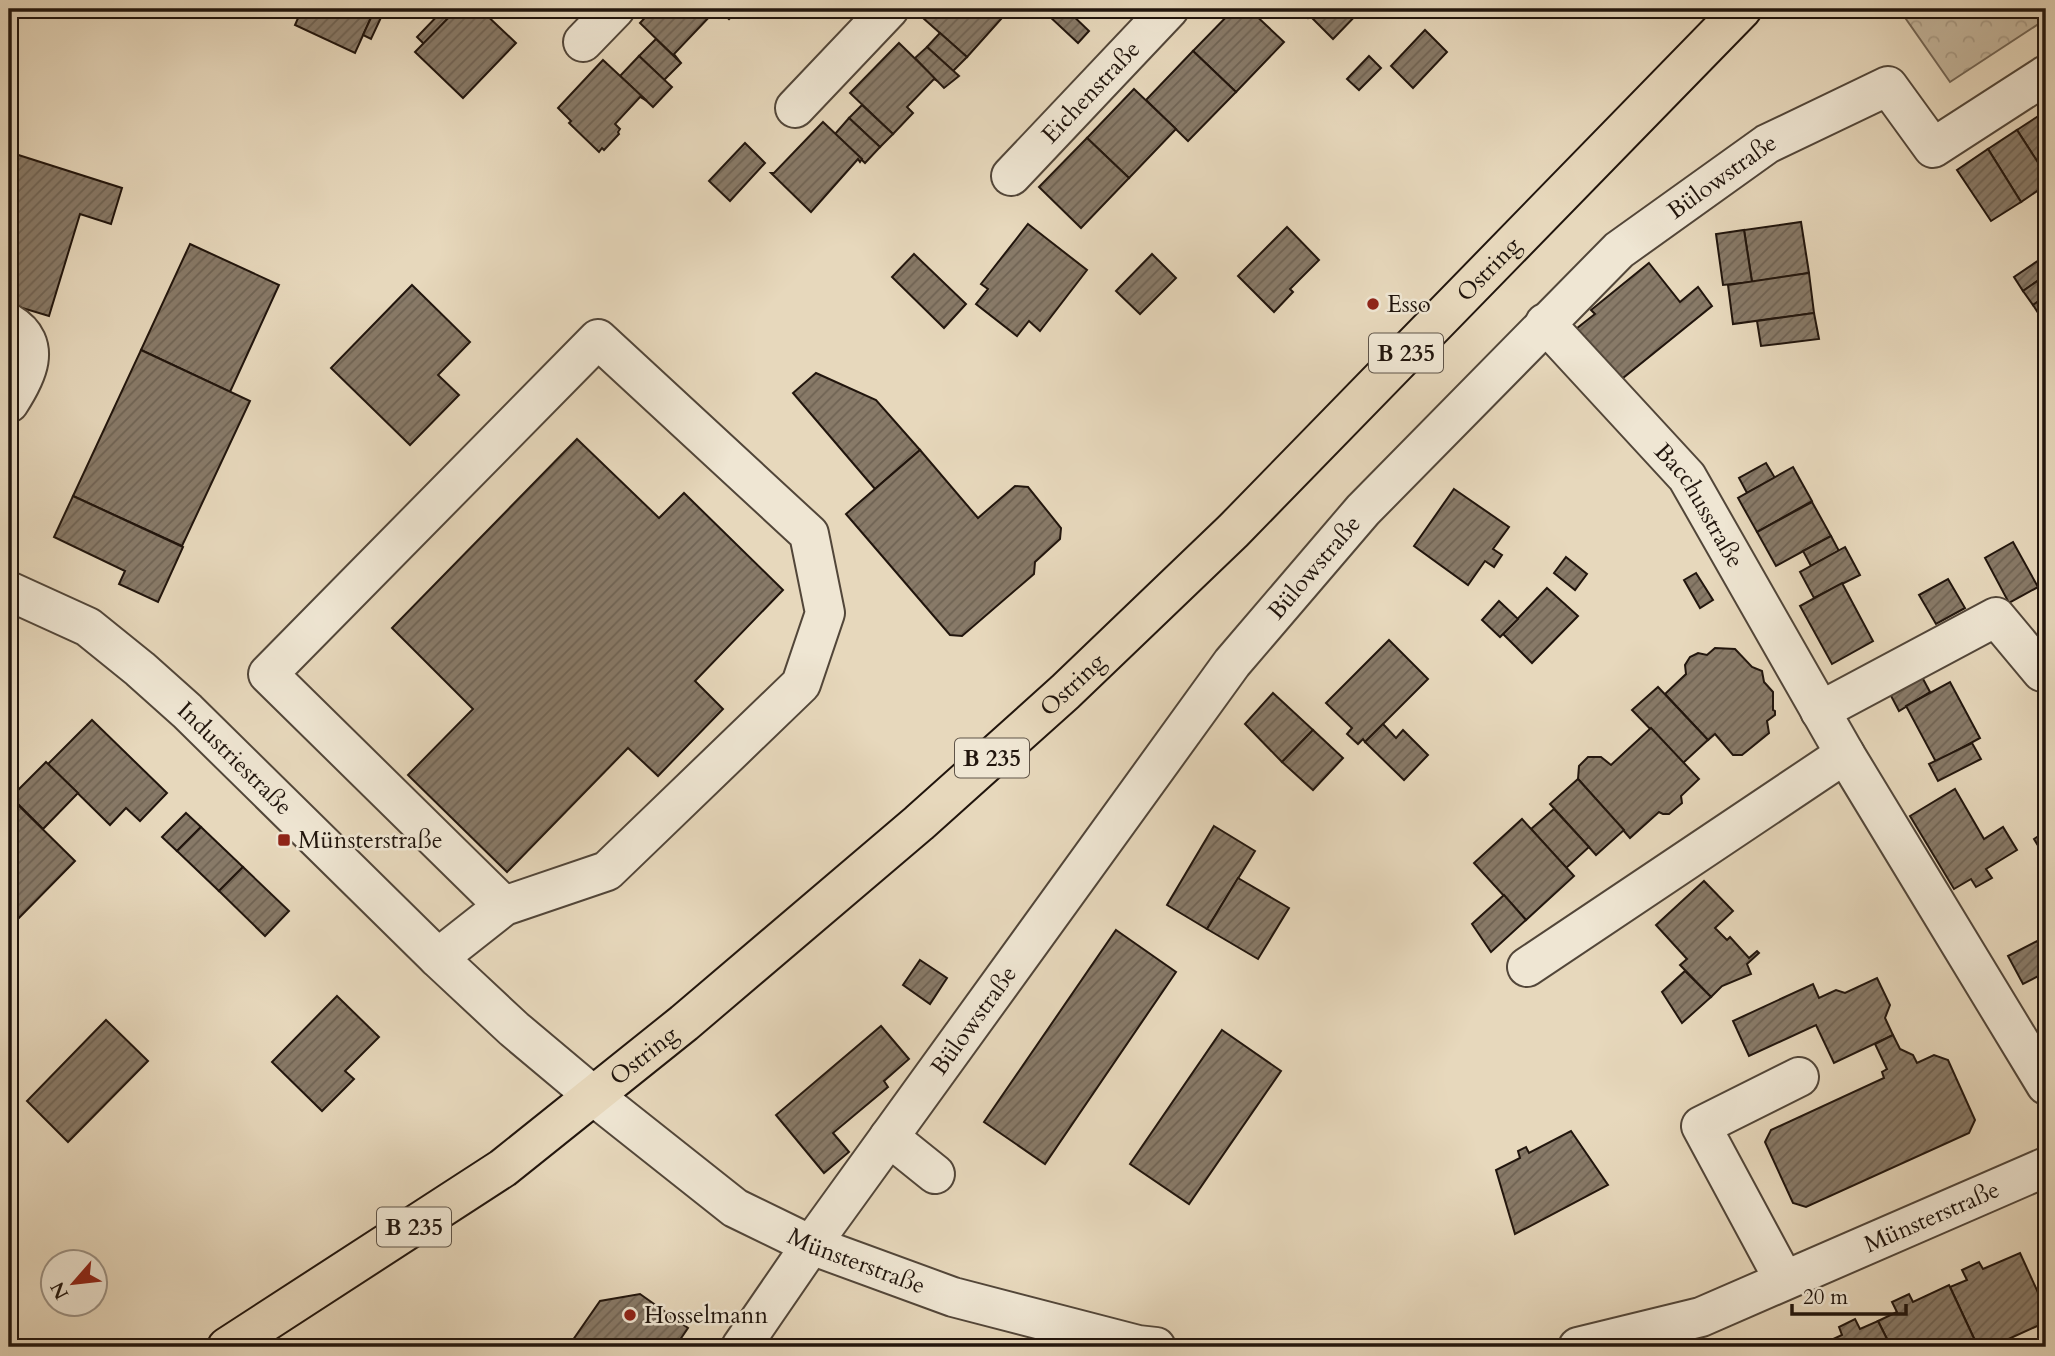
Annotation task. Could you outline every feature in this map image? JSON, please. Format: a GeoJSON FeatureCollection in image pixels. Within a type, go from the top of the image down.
{"type":"FeatureCollection","features":[{"type":"Feature","properties":{"kind":"main road","name":"Ostring"},"geometry":{"type":"LineString","coordinates":[[227,1347],[503,1168],[595,1097],[919,823],[1074,683],[1233,531],[1742,9]]}},
{"type":"Feature","properties":{"kind":"street"},"geometry":{"type":"LineString","coordinates":[[583,42],[615,9]]}},
{"type":"Feature","properties":{"kind":"street"},"geometry":{"type":"LineString","coordinates":[[795,108],[889,9]]}},
{"type":"Feature","properties":{"kind":"street","name":"Eichenstraße"},"geometry":{"type":"LineString","coordinates":[[1011,176],[1169,9]]}},
{"type":"Feature","properties":{"kind":"street","name":"Bülowstraße"},"geometry":{"type":"LineString","coordinates":[[735,1339],[811,1245],[1232,663],[1363,510],[1619,250],[1767,144],[1888,86],[1933,148],[2046,75]]}},
{"type":"Feature","properties":{"kind":"street"},"geometry":{"type":"LineString","coordinates":[[9,323],[20,332],[29,357],[27,371],[9,403]]}},
{"type":"Feature","properties":{"kind":"street","name":"Bacchusstraße"},"geometry":{"type":"LineString","coordinates":[[1545,323],[1687,478],[1845,754],[2046,1085]]}},
{"type":"Feature","properties":{"kind":"street"},"geometry":{"type":"LineString","coordinates":[[438,958],[504,906],[607,871],[801,684],[825,613],[809,534],[598,339],[268,674],[504,906]]}},
{"type":"Feature","properties":{"kind":"street","name":"Industriestraße"},"geometry":{"type":"LineString","coordinates":[[9,591],[88,627],[140,669],[187,711],[438,958],[595,1097]]}},
{"type":"Feature","properties":{"kind":"street"},"geometry":{"type":"LineString","coordinates":[[1820,711],[1996,617],[2042,672]]}},
{"type":"Feature","properties":{"kind":"street"},"geometry":{"type":"LineString","coordinates":[[1527,967],[1845,754]]}},
{"type":"Feature","properties":{"kind":"street"},"geometry":{"type":"LineString","coordinates":[[1784,1280],[1701,1126],[1799,1077]]}},
{"type":"Feature","properties":{"kind":"street","name":"Münsterstraße"},"geometry":{"type":"LineString","coordinates":[[595,1097],[735,1208],[811,1245],[953,1297],[1138,1345],[1156,1347]]}},
{"type":"Feature","properties":{"kind":"street"},"geometry":{"type":"LineString","coordinates":[[888,1137],[935,1174]]}},
{"type":"Feature","properties":{"kind":"street","name":"Münsterstraße"},"geometry":{"type":"LineString","coordinates":[[1578,1347],[1701,1317],[2046,1167]]}},
{"type":"Feature","properties":{"kind":"green space"},"geometry":{"type":"Polygon","coordinates":[[[1899,9],[2046,9],[2046,19],[1950,82],[1899,9]]]}},
{"type":"Feature","properties":{"kind":"building"},"geometry":{"type":"Polygon","coordinates":[[[302,9],[375,9],[355,53],[295,25],[302,9]]]}},
{"type":"Feature","properties":{"kind":"building"},"geometry":{"type":"Polygon","coordinates":[[[375,9],[385,9],[371,39],[363,35],[375,9]]]}},
{"type":"Feature","properties":{"kind":"building"},"geometry":{"type":"Polygon","coordinates":[[[444,9],[457,9],[424,44],[417,37],[444,9]]]}},
{"type":"Feature","properties":{"kind":"building"},"geometry":{"type":"Polygon","coordinates":[[[457,9],[480,9],[516,43],[463,98],[415,52],[457,9]]]}},
{"type":"Feature","properties":{"kind":"building"},"geometry":{"type":"Polygon","coordinates":[[[653,9],[706,9],[712,14],[674,54],[681,63],[640,23],[653,9]]]}},
{"type":"Feature","properties":{"kind":"building"},"geometry":{"type":"Polygon","coordinates":[[[718,9],[739,9],[729,19],[718,9]]]}},
{"type":"Feature","properties":{"kind":"building"},"geometry":{"type":"Polygon","coordinates":[[[933,9],[1010,9],[967,57],[923,18],[933,9]]]}},
{"type":"Feature","properties":{"kind":"building"},"geometry":{"type":"Polygon","coordinates":[[[1055,9],[1066,9],[1089,31],[1078,43],[1049,16],[1055,9]]]}},
{"type":"Feature","properties":{"kind":"building"},"geometry":{"type":"Polygon","coordinates":[[[1234,9],[1249,9],[1284,42],[1236,92],[1193,51],[1234,9]]]}},
{"type":"Feature","properties":{"kind":"building"},"geometry":{"type":"Polygon","coordinates":[[[1299,9],[1317,9],[1308,18],[1299,9]]]}},
{"type":"Feature","properties":{"kind":"building"},"geometry":{"type":"Polygon","coordinates":[[[1319,9],[1362,9],[1333,39],[1311,17],[1319,9]]]}},
{"type":"Feature","properties":{"kind":"building"},"geometry":{"type":"Polygon","coordinates":[[[1425,30],[1447,52],[1413,88],[1391,66],[1425,30]]]}},
{"type":"Feature","properties":{"kind":"building"},"geometry":{"type":"Polygon","coordinates":[[[940,33],[967,57],[953,71],[927,47],[940,33]]]}},
{"type":"Feature","properties":{"kind":"building"},"geometry":{"type":"Polygon","coordinates":[[[656,39],[681,63],[664,80],[639,56],[656,39]]]}},
{"type":"Feature","properties":{"kind":"building"},"geometry":{"type":"Polygon","coordinates":[[[899,43],[938,81],[934,79],[907,107],[913,113],[893,134],[850,93],[899,43]]]}},
{"type":"Feature","properties":{"kind":"building"},"geometry":{"type":"Polygon","coordinates":[[[927,47],[959,76],[944,88],[915,58],[927,47]]]}},
{"type":"Feature","properties":{"kind":"building"},"geometry":{"type":"Polygon","coordinates":[[[1193,51],[1236,92],[1188,141],[1146,100],[1193,51]]]}},
{"type":"Feature","properties":{"kind":"building"},"geometry":{"type":"Polygon","coordinates":[[[639,56],[672,87],[653,107],[620,76],[639,56]]]}},
{"type":"Feature","properties":{"kind":"building"},"geometry":{"type":"Polygon","coordinates":[[[1369,56],[1381,68],[1359,90],[1347,79],[1369,56]]]}},
{"type":"Feature","properties":{"kind":"building"},"geometry":{"type":"Polygon","coordinates":[[[603,60],[647,101],[640,97],[615,124],[620,129],[619,134],[599,152],[569,123],[571,121],[558,108],[603,60]]]}},
{"type":"Feature","properties":{"kind":"building"},"geometry":{"type":"Polygon","coordinates":[[[1134,89],[1176,129],[1129,178],[1087,138],[1134,89]]]}},
{"type":"Feature","properties":{"kind":"building"},"geometry":{"type":"Polygon","coordinates":[[[862,105],[893,134],[880,147],[849,118],[862,105]]]}},
{"type":"Feature","properties":{"kind":"building"},"geometry":{"type":"Polygon","coordinates":[[[2046,111],[2046,175],[2017,130],[2046,111]]]}},
{"type":"Feature","properties":{"kind":"building"},"geometry":{"type":"Polygon","coordinates":[[[849,118],[880,147],[865,163],[835,134],[849,118]]]}},
{"type":"Feature","properties":{"kind":"building"},"geometry":{"type":"Polygon","coordinates":[[[823,122],[862,159],[860,162],[858,159],[811,212],[771,173],[774,173],[823,122]]]}},
{"type":"Feature","properties":{"kind":"building"},"geometry":{"type":"Polygon","coordinates":[[[2017,130],[2046,175],[2046,185],[2021,202],[1988,149],[2017,130]]]}},
{"type":"Feature","properties":{"kind":"building"},"geometry":{"type":"Polygon","coordinates":[[[1087,138],[1129,178],[1081,228],[1039,187],[1087,138]]]}},
{"type":"Feature","properties":{"kind":"building"},"geometry":{"type":"Polygon","coordinates":[[[745,143],[765,163],[730,201],[709,181],[745,143]]]}},
{"type":"Feature","properties":{"kind":"building"},"geometry":{"type":"Polygon","coordinates":[[[1988,149],[2021,202],[1991,221],[1957,170],[1988,149]]]}},
{"type":"Feature","properties":{"kind":"building"},"geometry":{"type":"Polygon","coordinates":[[[9,152],[122,188],[111,224],[80,214],[49,316],[9,304],[9,152]]]}},
{"type":"Feature","properties":{"kind":"building"},"geometry":{"type":"Polygon","coordinates":[[[1801,222],[1809,273],[1752,282],[1744,230],[1801,222]]]}},
{"type":"Feature","properties":{"kind":"building"},"geometry":{"type":"Polygon","coordinates":[[[1028,224],[1087,270],[1040,331],[1029,321],[1017,336],[976,304],[988,289],[981,284],[1028,224]]]}},
{"type":"Feature","properties":{"kind":"building"},"geometry":{"type":"Polygon","coordinates":[[[1287,227],[1319,260],[1290,289],[1293,292],[1274,312],[1238,276],[1287,227]]]}},
{"type":"Feature","properties":{"kind":"building"},"geometry":{"type":"Polygon","coordinates":[[[1744,230],[1752,282],[1723,285],[1716,234],[1744,230]]]}},
{"type":"Feature","properties":{"kind":"building"},"geometry":{"type":"Polygon","coordinates":[[[190,244],[279,285],[230,392],[141,350],[190,244]]]}},
{"type":"Feature","properties":{"kind":"building"},"geometry":{"type":"Polygon","coordinates":[[[914,254],[966,304],[944,328],[892,277],[914,254]]]}},
{"type":"Feature","properties":{"kind":"building"},"geometry":{"type":"Polygon","coordinates":[[[1152,254],[1176,278],[1140,314],[1116,291],[1152,254]]]}},
{"type":"Feature","properties":{"kind":"building"},"geometry":{"type":"Polygon","coordinates":[[[2042,258],[2046,263],[2046,275],[2023,291],[2014,277],[2042,258]]]}},
{"type":"Feature","properties":{"kind":"building"},"geometry":{"type":"Polygon","coordinates":[[[1649,263],[1680,302],[1698,287],[1712,306],[1618,382],[1576,329],[1595,314],[1591,310],[1649,263]]]}},
{"type":"Feature","properties":{"kind":"building"},"geometry":{"type":"Polygon","coordinates":[[[1809,273],[1814,313],[1733,324],[1728,285],[1809,273]]]}},
{"type":"Feature","properties":{"kind":"building"},"geometry":{"type":"Polygon","coordinates":[[[2046,275],[2046,296],[2033,305],[2023,291],[2046,275]]]}},
{"type":"Feature","properties":{"kind":"building"},"geometry":{"type":"Polygon","coordinates":[[[412,285],[470,342],[438,375],[459,395],[410,445],[331,368],[412,285]]]}},
{"type":"Feature","properties":{"kind":"building"},"geometry":{"type":"Polygon","coordinates":[[[2046,296],[2046,316],[2042,319],[2033,305],[2046,296]]]}},
{"type":"Feature","properties":{"kind":"building"},"geometry":{"type":"Polygon","coordinates":[[[1814,313],[1819,339],[1761,346],[1757,321],[1814,313]]]}},
{"type":"Feature","properties":{"kind":"building"},"geometry":{"type":"Polygon","coordinates":[[[141,350],[250,401],[182,546],[73,496],[141,350]]]}},
{"type":"Feature","properties":{"kind":"building"},"geometry":{"type":"Polygon","coordinates":[[[816,373],[876,400],[920,450],[875,489],[793,393],[816,373]]]}},
{"type":"Feature","properties":{"kind":"building"},"geometry":{"type":"Polygon","coordinates":[[[577,439],[659,518],[684,493],[783,590],[695,681],[723,709],[658,776],[628,748],[507,872],[408,775],[473,709],[392,628],[577,439]]]}},
{"type":"Feature","properties":{"kind":"building"},"geometry":{"type":"Polygon","coordinates":[[[920,450],[978,518],[1015,486],[1028,487],[1061,528],[1060,539],[1035,562],[1034,574],[962,636],[950,635],[846,514],[920,450]]]}},
{"type":"Feature","properties":{"kind":"building"},"geometry":{"type":"Polygon","coordinates":[[[1766,463],[1775,478],[1747,493],[1739,478],[1766,463]]]}},
{"type":"Feature","properties":{"kind":"building"},"geometry":{"type":"Polygon","coordinates":[[[1793,467],[1812,501],[1757,532],[1738,498],[1793,467]]]}},
{"type":"Feature","properties":{"kind":"building"},"geometry":{"type":"Polygon","coordinates":[[[1454,489],[1509,527],[1493,549],[1502,555],[1494,567],[1485,561],[1468,585],[1414,546],[1454,489]]]}},
{"type":"Feature","properties":{"kind":"building"},"geometry":{"type":"Polygon","coordinates":[[[73,496],[183,547],[158,602],[119,584],[125,571],[54,537],[73,496]]]}},
{"type":"Feature","properties":{"kind":"building"},"geometry":{"type":"Polygon","coordinates":[[[1812,502],[1831,536],[1776,566],[1757,532],[1812,502]]]}},
{"type":"Feature","properties":{"kind":"building"},"geometry":{"type":"Polygon","coordinates":[[[1831,536],[1839,551],[1811,566],[1803,551],[1831,536]]]}},
{"type":"Feature","properties":{"kind":"building"},"geometry":{"type":"Polygon","coordinates":[[[2013,542],[2038,587],[2009,603],[1985,558],[2013,542]]]}},
{"type":"Feature","properties":{"kind":"building"},"geometry":{"type":"Polygon","coordinates":[[[1845,547],[1860,575],[1814,598],[1800,572],[1845,547]]]}},
{"type":"Feature","properties":{"kind":"building"},"geometry":{"type":"Polygon","coordinates":[[[1566,557],[1587,574],[1575,590],[1554,573],[1566,557]]]}},
{"type":"Feature","properties":{"kind":"building"},"geometry":{"type":"Polygon","coordinates":[[[1696,573],[1713,600],[1700,608],[1684,580],[1696,573]]]}},
{"type":"Feature","properties":{"kind":"building"},"geometry":{"type":"Polygon","coordinates":[[[1948,579],[1965,608],[1936,624],[1919,595],[1948,579]]]}},
{"type":"Feature","properties":{"kind":"building"},"geometry":{"type":"Polygon","coordinates":[[[1842,583],[1873,641],[1832,664],[1800,606],[1842,583]]]}},
{"type":"Feature","properties":{"kind":"building"},"geometry":{"type":"Polygon","coordinates":[[[1547,588],[1578,616],[1532,663],[1503,634],[1547,588]]]}},
{"type":"Feature","properties":{"kind":"building"},"geometry":{"type":"Polygon","coordinates":[[[1499,601],[1518,619],[1500,637],[1482,620],[1499,601]]]}},
{"type":"Feature","properties":{"kind":"building"},"geometry":{"type":"Polygon","coordinates":[[[1389,640],[1428,679],[1365,742],[1363,739],[1358,744],[1347,734],[1352,728],[1326,703],[1389,640]]]}},
{"type":"Feature","properties":{"kind":"building"},"geometry":{"type":"Polygon","coordinates":[[[1715,648],[1735,649],[1752,667],[1762,671],[1764,682],[1773,692],[1775,715],[1767,721],[1769,733],[1742,755],[1733,755],[1715,734],[1708,740],[1665,694],[1686,674],[1685,665],[1690,657],[1698,653],[1707,655],[1715,648]]]}},
{"type":"Feature","properties":{"kind":"building"},"geometry":{"type":"Polygon","coordinates":[[[1922,677],[1930,692],[1899,711],[1890,694],[1922,677]]]}},
{"type":"Feature","properties":{"kind":"building"},"geometry":{"type":"Polygon","coordinates":[[[1950,682],[1980,738],[1936,762],[1906,706],[1950,682]]]}},
{"type":"Feature","properties":{"kind":"building"},"geometry":{"type":"Polygon","coordinates":[[[1658,687],[1708,740],[1683,763],[1632,710],[1658,687]]]}},
{"type":"Feature","properties":{"kind":"building"},"geometry":{"type":"Polygon","coordinates":[[[1273,693],[1313,730],[1282,762],[1245,724],[1273,693]]]}},
{"type":"Feature","properties":{"kind":"building"},"geometry":{"type":"Polygon","coordinates":[[[92,720],[167,793],[140,821],[126,808],[110,825],[48,764],[92,720]]]}},
{"type":"Feature","properties":{"kind":"building"},"geometry":{"type":"Polygon","coordinates":[[[1383,724],[1396,738],[1403,730],[1428,755],[1404,780],[1365,742],[1383,724]]]}},
{"type":"Feature","properties":{"kind":"building"},"geometry":{"type":"Polygon","coordinates":[[[1651,728],[1699,779],[1681,796],[1682,803],[1669,814],[1659,812],[1630,838],[1578,779],[1579,766],[1588,757],[1601,757],[1611,765],[1651,728]]]}},
{"type":"Feature","properties":{"kind":"building"},"geometry":{"type":"Polygon","coordinates":[[[1313,730],[1343,758],[1313,790],[1282,762],[1313,730]]]}},
{"type":"Feature","properties":{"kind":"building"},"geometry":{"type":"Polygon","coordinates":[[[1972,743],[1981,759],[1938,781],[1929,764],[1972,743]]]}},
{"type":"Feature","properties":{"kind":"building"},"geometry":{"type":"Polygon","coordinates":[[[46,762],[78,793],[43,829],[11,797],[46,762]]]}},
{"type":"Feature","properties":{"kind":"building"},"geometry":{"type":"Polygon","coordinates":[[[1578,779],[1624,830],[1596,855],[1550,804],[1578,779]]]}},
{"type":"Feature","properties":{"kind":"building"},"geometry":{"type":"Polygon","coordinates":[[[1955,789],[1984,839],[2003,827],[2017,850],[1986,869],[1992,878],[1976,887],[1971,879],[1954,889],[1910,816],[1955,789]]]}},
{"type":"Feature","properties":{"kind":"building"},"geometry":{"type":"Polygon","coordinates":[[[9,796],[75,861],[9,928],[9,796]]]}},
{"type":"Feature","properties":{"kind":"building"},"geometry":{"type":"Polygon","coordinates":[[[1554,809],[1589,847],[1566,868],[1531,829],[1554,809]]]}},
{"type":"Feature","properties":{"kind":"building"},"geometry":{"type":"Polygon","coordinates":[[[186,813],[201,827],[177,851],[162,837],[186,813]]]}},
{"type":"Feature","properties":{"kind":"building"},"geometry":{"type":"Polygon","coordinates":[[[1522,819],[1574,876],[1526,920],[1474,863],[1522,819]]]}},
{"type":"Feature","properties":{"kind":"building"},"geometry":{"type":"Polygon","coordinates":[[[1214,826],[1255,851],[1207,929],[1167,905],[1214,826]]]}},
{"type":"Feature","properties":{"kind":"building"},"geometry":{"type":"Polygon","coordinates":[[[201,827],[243,867],[219,891],[177,851],[201,827]]]}},
{"type":"Feature","properties":{"kind":"building"},"geometry":{"type":"Polygon","coordinates":[[[2046,831],[2046,859],[2034,839],[2046,831]]]}},
{"type":"Feature","properties":{"kind":"building"},"geometry":{"type":"Polygon","coordinates":[[[243,867],[289,911],[265,936],[219,891],[243,867]]]}},
{"type":"Feature","properties":{"kind":"building"},"geometry":{"type":"Polygon","coordinates":[[[1238,878],[1289,908],[1258,959],[1207,929],[1238,878]]]}},
{"type":"Feature","properties":{"kind":"building"},"geometry":{"type":"Polygon","coordinates":[[[1704,881],[1733,911],[1715,928],[1727,940],[1730,937],[1749,958],[1757,951],[1759,953],[1747,964],[1751,974],[1722,986],[1711,997],[1680,965],[1687,959],[1656,925],[1704,881]]]}},
{"type":"Feature","properties":{"kind":"building"},"geometry":{"type":"Polygon","coordinates":[[[1504,895],[1526,920],[1491,952],[1472,924],[1504,895]]]}},
{"type":"Feature","properties":{"kind":"building"},"geometry":{"type":"Polygon","coordinates":[[[1116,930],[1176,972],[1045,1164],[984,1122],[1116,930]]]}},
{"type":"Feature","properties":{"kind":"building"},"geometry":{"type":"Polygon","coordinates":[[[2037,941],[2046,959],[2046,972],[2023,984],[2008,956],[2037,941]]]}},
{"type":"Feature","properties":{"kind":"building"},"geometry":{"type":"Polygon","coordinates":[[[920,960],[947,978],[930,1004],[903,985],[920,960]]]}},
{"type":"Feature","properties":{"kind":"building"},"geometry":{"type":"Polygon","coordinates":[[[1685,971],[1711,997],[1682,1023],[1662,992],[1685,971]]]}},
{"type":"Feature","properties":{"kind":"building"},"geometry":{"type":"Polygon","coordinates":[[[1877,978],[1890,1005],[1885,1018],[1893,1035],[1834,1063],[1816,1025],[1749,1056],[1733,1021],[1813,984],[1819,998],[1836,990],[1845,993],[1877,978]]]}},
{"type":"Feature","properties":{"kind":"building"},"geometry":{"type":"Polygon","coordinates":[[[337,996],[379,1037],[345,1071],[354,1079],[322,1111],[272,1062],[337,996]]]}},
{"type":"Feature","properties":{"kind":"building"},"geometry":{"type":"Polygon","coordinates":[[[106,1020],[148,1061],[68,1142],[27,1101],[106,1020]]]}},
{"type":"Feature","properties":{"kind":"building"},"geometry":{"type":"Polygon","coordinates":[[[881,1026],[909,1059],[884,1081],[888,1087],[833,1133],[849,1152],[824,1173],[776,1115],[881,1026]]]}},
{"type":"Feature","properties":{"kind":"building"},"geometry":{"type":"Polygon","coordinates":[[[1222,1030],[1281,1071],[1189,1204],[1130,1164],[1222,1030]]]}},
{"type":"Feature","properties":{"kind":"building"},"geometry":{"type":"Polygon","coordinates":[[[1893,1035],[1900,1049],[1913,1055],[1917,1063],[1934,1055],[1948,1060],[1975,1120],[1969,1133],[1806,1207],[1793,1203],[1765,1142],[1771,1130],[1884,1078],[1882,1072],[1887,1069],[1875,1044],[1893,1035]]]}},
{"type":"Feature","properties":{"kind":"building"},"geometry":{"type":"Polygon","coordinates":[[[1571,1131],[1608,1185],[1515,1234],[1496,1170],[1520,1158],[1518,1151],[1526,1147],[1529,1153],[1571,1131]]]}},
{"type":"Feature","properties":{"kind":"building"},"geometry":{"type":"Polygon","coordinates":[[[2020,1253],[2046,1310],[2046,1322],[1991,1347],[1978,1347],[1950,1287],[1967,1280],[1962,1270],[1979,1262],[1983,1269],[2020,1253]]]}},
{"type":"Feature","properties":{"kind":"building"},"geometry":{"type":"Polygon","coordinates":[[[1949,1285],[1978,1347],[1891,1347],[1878,1321],[1897,1312],[1892,1302],[1909,1294],[1913,1302],[1949,1285]]]}},
{"type":"Feature","properties":{"kind":"building","name":"Hosselmann"},"geometry":{"type":"Polygon","coordinates":[[[640,1294],[688,1328],[675,1347],[568,1347],[600,1301],[640,1294]]]}},
{"type":"Feature","properties":{"kind":"building"},"geometry":{"type":"Polygon","coordinates":[[[1855,1319],[1860,1329],[1878,1321],[1891,1347],[1816,1347],[1842,1335],[1839,1327],[1855,1319]]]}},
{"type":"Feature","properties":{"kind":"place","name":"Esso"},"geometry":{"type":"Point","coordinates":[1373,304]}},
{"type":"Feature","properties":{"kind":"place","name":"Münsterstraße"},"geometry":{"type":"Point","coordinates":[284,840]}},
{"type":"Feature","properties":{"kind":"place","name":"Hosselmann"},"geometry":{"type":"Point","coordinates":[630,1315]}}]}
